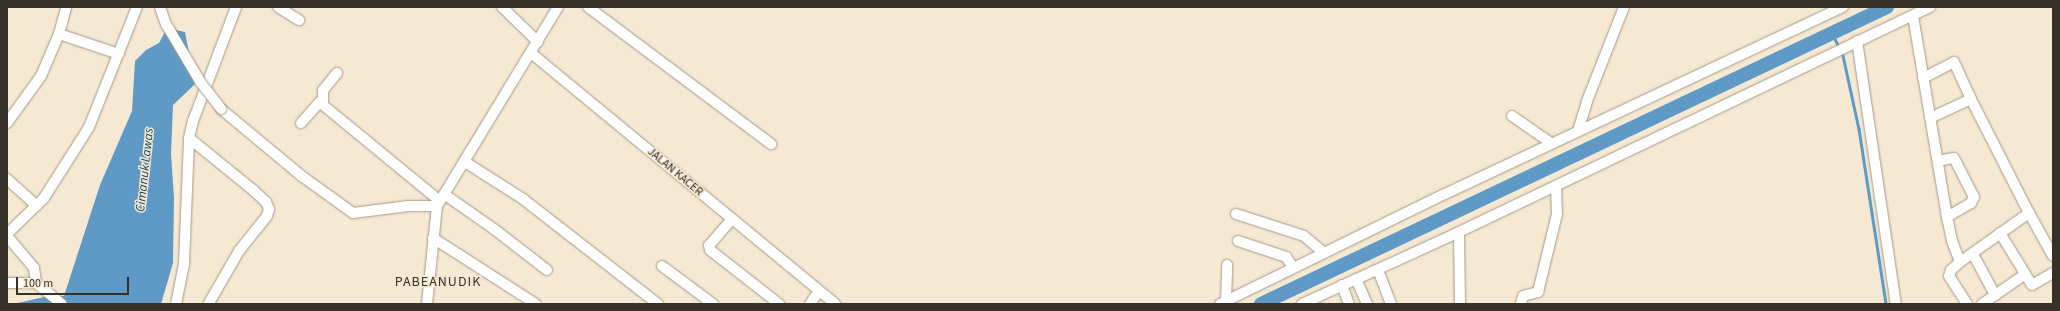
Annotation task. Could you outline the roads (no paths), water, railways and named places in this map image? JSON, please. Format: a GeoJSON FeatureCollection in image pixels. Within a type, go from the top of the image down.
{"type":"FeatureCollection","features":[{"type":"Feature","properties":{"kind":"street"},"geometry":{"type":"LineString","coordinates":[[7,123],[40,76],[59,34],[66,7]]}},
{"type":"Feature","properties":{"kind":"street"},"geometry":{"type":"LineString","coordinates":[[36,283],[34,268],[7,235],[37,206],[89,128],[137,7]]}},
{"type":"Feature","properties":{"kind":"street"},"geometry":{"type":"LineString","coordinates":[[160,7],[170,31],[201,83],[221,109],[302,177],[353,213],[440,201]]}},
{"type":"Feature","properties":{"kind":"street"},"geometry":{"type":"LineString","coordinates":[[176,304],[184,264],[189,138],[193,121],[236,7]]}},
{"type":"Feature","properties":{"kind":"street"},"geometry":{"type":"LineString","coordinates":[[278,7],[298,20]]}},
{"type":"Feature","properties":{"kind":"street"},"geometry":{"type":"LineString","coordinates":[[502,7],[538,42]]}},
{"type":"Feature","properties":{"kind":"street"},"geometry":{"type":"LineString","coordinates":[[427,304],[433,238],[440,201],[558,7]]}},
{"type":"Feature","properties":{"kind":"street"},"geometry":{"type":"LineString","coordinates":[[588,7],[771,144]]}},
{"type":"Feature","properties":{"kind":"street"},"geometry":{"type":"LineString","coordinates":[[1578,131],[1587,101],[1624,7]]}},
{"type":"Feature","properties":{"kind":"street"},"geometry":{"type":"LineString","coordinates":[[1223,302],[1323,252],[1551,143],[1843,7]]}},
{"type":"Feature","properties":{"kind":"street"},"geometry":{"type":"LineString","coordinates":[[1302,304],[1459,232],[1930,7]]}},
{"type":"Feature","properties":{"kind":"street"},"geometry":{"type":"LineString","coordinates":[[1913,16],[1947,217],[1952,241],[1960,262]]}},
{"type":"Feature","properties":{"kind":"street"},"geometry":{"type":"LineString","coordinates":[[59,34],[119,54]]}},
{"type":"Feature","properties":{"kind":"street"},"geometry":{"type":"LineString","coordinates":[[1857,41],[1896,304]]}},
{"type":"Feature","properties":{"kind":"street","name":"JALAN KACER"},"geometry":{"type":"LineString","coordinates":[[531,53],[818,292],[835,304]]}},
{"type":"Feature","properties":{"kind":"street"},"geometry":{"type":"LineString","coordinates":[[1923,78],[1954,62],[1971,99],[2029,213],[2053,256]]}},
{"type":"Feature","properties":{"kind":"street"},"geometry":{"type":"LineString","coordinates":[[301,124],[321,100],[324,90],[336,73]]}},
{"type":"Feature","properties":{"kind":"street"},"geometry":{"type":"LineString","coordinates":[[1930,118],[1971,99]]}},
{"type":"Feature","properties":{"kind":"street"},"geometry":{"type":"LineString","coordinates":[[321,100],[325,107],[440,201],[494,228],[547,270]]}},
{"type":"Feature","properties":{"kind":"street"},"geometry":{"type":"LineString","coordinates":[[1512,116],[1551,143]]}},
{"type":"Feature","properties":{"kind":"street"},"geometry":{"type":"LineString","coordinates":[[189,138],[253,190],[266,202],[269,209],[267,216],[239,251],[210,303]]}},
{"type":"Feature","properties":{"kind":"street"},"geometry":{"type":"LineString","coordinates":[[1938,160],[1954,158],[1974,197],[1971,203],[1947,217]]}},
{"type":"Feature","properties":{"kind":"street"},"geometry":{"type":"LineString","coordinates":[[465,162],[523,199],[658,304]]}},
{"type":"Feature","properties":{"kind":"street"},"geometry":{"type":"LineString","coordinates":[[7,179],[37,206]]}},
{"type":"Feature","properties":{"kind":"street"},"geometry":{"type":"LineString","coordinates":[[1521,304],[1524,296],[1538,292],[1557,214],[1556,186]]}},
{"type":"Feature","properties":{"kind":"street"},"geometry":{"type":"LineString","coordinates":[[1967,304],[1949,276],[1951,270],[2029,213]]}},
{"type":"Feature","properties":{"kind":"street"},"geometry":{"type":"LineString","coordinates":[[1236,214],[1304,236],[1323,252]]}},
{"type":"Feature","properties":{"kind":"street"},"geometry":{"type":"LineString","coordinates":[[732,220],[710,245],[710,250],[779,304]]}},
{"type":"Feature","properties":{"kind":"street"},"geometry":{"type":"LineString","coordinates":[[1459,232],[1460,304]]}},
{"type":"Feature","properties":{"kind":"street"},"geometry":{"type":"LineString","coordinates":[[2000,233],[2024,275],[2034,286],[2053,273]]}},
{"type":"Feature","properties":{"kind":"street"},"geometry":{"type":"LineString","coordinates":[[433,238],[536,304]]}},
{"type":"Feature","properties":{"kind":"street"},"geometry":{"type":"LineString","coordinates":[[1238,240],[1286,257],[1293,267]]}},
{"type":"Feature","properties":{"kind":"street"},"geometry":{"type":"LineString","coordinates":[[1973,254],[1995,295]]}},
{"type":"Feature","properties":{"kind":"street"},"geometry":{"type":"LineString","coordinates":[[1223,302],[1227,265]]}},
{"type":"Feature","properties":{"kind":"street"},"geometry":{"type":"LineString","coordinates":[[662,266],[713,304]]}},
{"type":"Feature","properties":{"kind":"street"},"geometry":{"type":"LineString","coordinates":[[1378,270],[1391,304]]}},
{"type":"Feature","properties":{"kind":"street"},"geometry":{"type":"LineString","coordinates":[[1982,304],[2024,275]]}},
{"type":"Feature","properties":{"kind":"street"},"geometry":{"type":"LineString","coordinates":[[1349,282],[1349,304]]}},
{"type":"Feature","properties":{"kind":"street"},"geometry":{"type":"LineString","coordinates":[[1349,282],[1367,304]]}},
{"type":"Feature","properties":{"kind":"street"},"geometry":{"type":"LineString","coordinates":[[7,283],[36,283],[62,304]]}},
{"type":"Feature","properties":{"kind":"street"},"geometry":{"type":"LineString","coordinates":[[810,304],[818,292]]}},
{"type":"Feature","properties":{"kind":"water","name":"Cimanuk Lawas"},"geometry":{"type":"Polygon","coordinates":[[[167,28],[185,32],[195,84],[173,105],[171,154],[174,198],[173,263],[161,304],[13,304],[44,297],[64,296],[100,185],[132,111],[135,61],[146,50],[159,43],[167,28]]]}},
{"type":"Feature","properties":{"kind":"waterway"},"geometry":{"type":"LineString","coordinates":[[1261,304],[1887,7]]}},
{"type":"Feature","properties":{"kind":"waterway"},"geometry":{"type":"LineString","coordinates":[[1832,33],[1839,47]]}},
{"type":"Feature","properties":{"kind":"waterway"},"geometry":{"type":"LineString","coordinates":[[1842,51],[1859,129],[1886,304]]}},
{"type":"Feature","properties":{"kind":"district","name":"PABEANUDIK"},"geometry":{"type":"Point","coordinates":[438,282]}}]}
